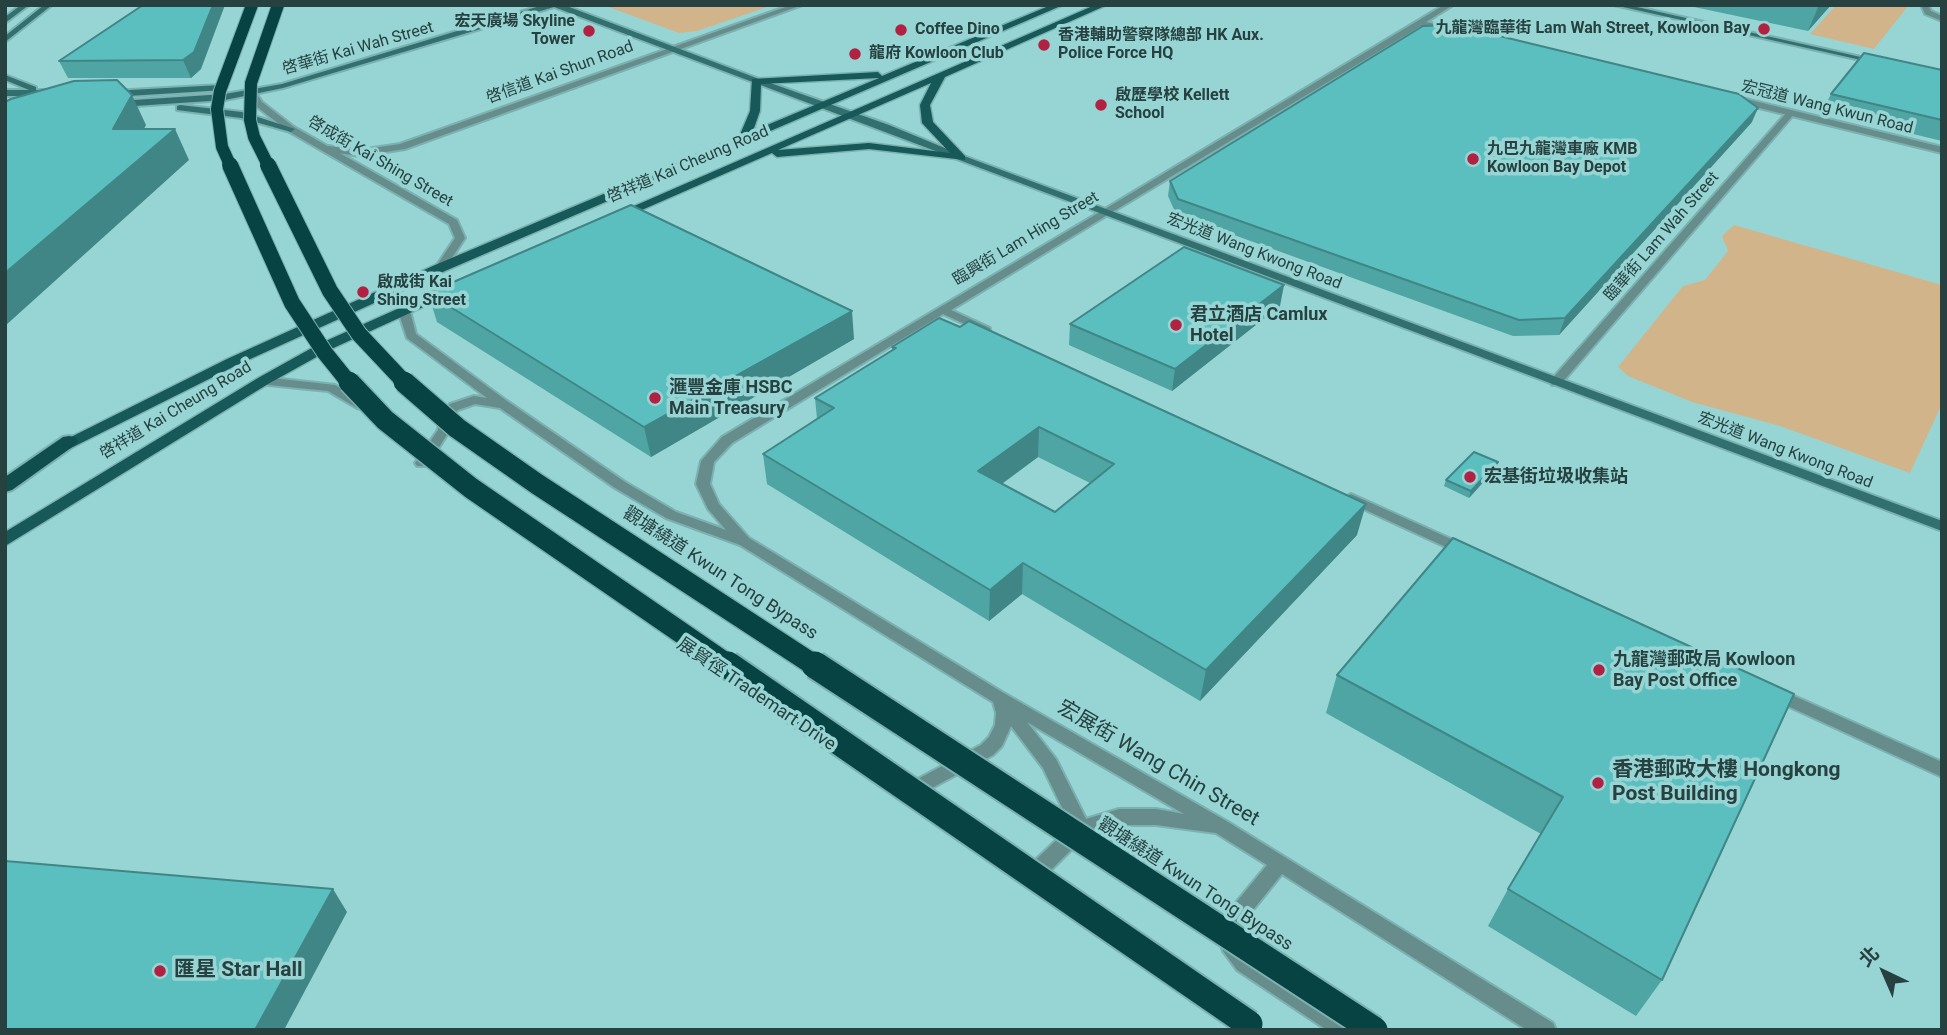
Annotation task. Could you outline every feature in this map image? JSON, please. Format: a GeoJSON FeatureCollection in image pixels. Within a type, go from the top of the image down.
{"type":"FeatureCollection","features":[{"type":"Feature","properties":{"kind":"highway"},"geometry":{"type":"LineString","coordinates":[[252,5],[220,91],[217,110],[222,147],[292,303],[325,353],[350,384],[386,420],[471,488],[1249,1024]]}},
{"type":"Feature","properties":{"kind":"highway","name":"觀塘繞道 Kwun Tong Bypass"},"geometry":{"type":"LineString","coordinates":[[278,5],[251,83],[250,120],[254,137],[330,291],[359,334],[400,379],[457,428],[537,484],[1374,1030]]}},
{"type":"Feature","properties":{"kind":"highway"},"geometry":{"type":"LineString","coordinates":[[5,486],[69,441]]}},
{"type":"Feature","properties":{"kind":"main road"},"geometry":{"type":"LineString","coordinates":[[5,21],[26,5]]}},
{"type":"Feature","properties":{"kind":"main road"},"geometry":{"type":"LineString","coordinates":[[5,40],[49,5]]}},
{"type":"Feature","properties":{"kind":"main road","name":"啓華街 Kai Wah Street"},"geometry":{"type":"LineString","coordinates":[[252,88],[526,5]]}},
{"type":"Feature","properties":{"kind":"main road","name":"啓華街 Kai Wah Street"},"geometry":{"type":"LineString","coordinates":[[252,88],[308,79],[554,5]]}},
{"type":"Feature","properties":{"kind":"main road","name":"宏光道 Wang Kwong Road"},"geometry":{"type":"LineString","coordinates":[[554,5],[1942,526]]}},
{"type":"Feature","properties":{"kind":"main road","name":"啓祥道 Kai Cheung Road"},"geometry":{"type":"LineString","coordinates":[[5,479],[69,441],[232,362],[439,268],[1059,5]]}},
{"type":"Feature","properties":{"kind":"main road","name":"啓祥道 Kai Cheung Road"},"geometry":{"type":"LineString","coordinates":[[602,223],[1103,5]]}},
{"type":"Feature","properties":{"kind":"main road"},"geometry":{"type":"LineString","coordinates":[[1617,5],[1891,65]]}},
{"type":"Feature","properties":{"kind":"main road"},"geometry":{"type":"LineString","coordinates":[[744,139],[755,111],[756,81],[828,79],[898,72]]}},
{"type":"Feature","properties":{"kind":"main road"},"geometry":{"type":"LineString","coordinates":[[5,77],[42,93]]}},
{"type":"Feature","properties":{"kind":"main road"},"geometry":{"type":"LineString","coordinates":[[940,77],[925,105],[928,123],[961,158]]}},
{"type":"Feature","properties":{"kind":"main road"},"geometry":{"type":"LineString","coordinates":[[104,94],[252,88]]}},
{"type":"Feature","properties":{"kind":"main road"},"geometry":{"type":"LineString","coordinates":[[140,104],[252,88]]}},
{"type":"Feature","properties":{"kind":"main road"},"geometry":{"type":"LineString","coordinates":[[5,93],[67,93]]}},
{"type":"Feature","properties":{"kind":"main road"},"geometry":{"type":"LineString","coordinates":[[112,104],[140,104],[226,113],[291,129]]}},
{"type":"Feature","properties":{"kind":"main road"},"geometry":{"type":"LineString","coordinates":[[756,157],[830,147],[869,146],[961,158]]}},
{"type":"Feature","properties":{"kind":"main road","name":"啓祥道 Kai Cheung Road"},"geometry":{"type":"LineString","coordinates":[[5,540],[263,381],[324,347],[463,284]]}},
{"type":"Feature","properties":{"kind":"street","name":"啓信道 Kai Shun Road"},"geometry":{"type":"LineString","coordinates":[[329,149],[360,153],[402,147],[799,5]]}},
{"type":"Feature","properties":{"kind":"street","name":"臨興街 Lam Hing Street"},"geometry":{"type":"LineString","coordinates":[[745,542],[706,495],[703,484],[705,472],[715,451],[737,433],[1450,5]]}},
{"type":"Feature","properties":{"kind":"street"},"geometry":{"type":"LineString","coordinates":[[1924,5],[1928,12],[1942,19]]}},
{"type":"Feature","properties":{"kind":"street"},"geometry":{"type":"LineString","coordinates":[[1420,23],[1464,34]]}},
{"type":"Feature","properties":{"kind":"street","name":"啓成街 Kai Shing Street"},"geometry":{"type":"LineString","coordinates":[[252,88],[259,104],[291,129],[453,222],[460,238],[439,268]]}},
{"type":"Feature","properties":{"kind":"street","name":"宏冠道 Wang Kwun Road"},"geometry":{"type":"LineString","coordinates":[[1720,96],[1942,150]]}},
{"type":"Feature","properties":{"kind":"street","name":"臨華街 Lam Wah Street"},"geometry":{"type":"LineString","coordinates":[[1556,382],[1791,113]]}},
{"type":"Feature","properties":{"kind":"street"},"geometry":{"type":"LineString","coordinates":[[943,310],[996,335]]}},
{"type":"Feature","properties":{"kind":"street"},"geometry":{"type":"LineString","coordinates":[[404,311],[411,336],[620,485],[671,515],[745,542]]}},
{"type":"Feature","properties":{"kind":"street","name":"展貿徑 Trademart Drive"},"geometry":{"type":"LineString","coordinates":[[263,381],[331,388],[351,397],[422,463],[904,794],[1025,883],[1081,828],[1119,817],[1156,817],[1222,827]]}},
{"type":"Feature","properties":{"kind":"street"},"geometry":{"type":"LineString","coordinates":[[422,463],[444,430],[446,416],[454,407],[474,400],[503,404]]}},
{"type":"Feature","properties":{"kind":"street"},"geometry":{"type":"LineString","coordinates":[[1341,494],[1483,558]]}},
{"type":"Feature","properties":{"kind":"street","name":"宏展街 Wang Chin Street"},"geometry":{"type":"LineString","coordinates":[[745,542],[996,696],[1222,827],[1546,1030]]}},
{"type":"Feature","properties":{"kind":"street"},"geometry":{"type":"LineString","coordinates":[[1756,684],[1942,770]]}},
{"type":"Feature","properties":{"kind":"street"},"geometry":{"type":"LineString","coordinates":[[904,794],[987,750],[996,741],[1003,725],[1004,713],[996,696]]}},
{"type":"Feature","properties":{"kind":"street"},"geometry":{"type":"LineString","coordinates":[[996,696],[1035,741],[1050,764],[1081,828]]}},
{"type":"Feature","properties":{"kind":"street"},"geometry":{"type":"LineString","coordinates":[[1280,863],[1226,929],[1230,945],[1244,963],[1345,1030]]}},
{"type":"Feature","properties":{"kind":"shaded area"},"geometry":{"type":"Polygon","coordinates":[[[603,5],[773,5],[697,31],[679,33],[603,5]]]}},
{"type":"Feature","properties":{"kind":"shaded area"},"geometry":{"type":"Polygon","coordinates":[[[1836,5],[1909,5],[1874,49],[1810,34],[1836,5]]]}},
{"type":"Feature","properties":{"kind":"shaded area"},"geometry":{"type":"Polygon","coordinates":[[[1734,225],[1942,285],[1942,404],[1910,473],[1780,426],[1692,402],[1628,376],[1618,367],[1683,286],[1705,280],[1728,251],[1722,236],[1734,225]]]}},
{"type":"Feature","properties":{"kind":"building"},"geometry":{"type":"Polygon","coordinates":[[[143,5],[213,5],[194,52],[183,60],[59,61],[143,5]]]}},
{"type":"Feature","properties":{"kind":"building","name":"九巴九龍灣車廠 KMB Kowloon Bay Depot"},"geometry":{"type":"Polygon","coordinates":[[[1454,25],[1739,94],[1758,108],[1565,318],[1519,320],[1178,199],[1170,181],[1423,26],[1454,25]]]}},
{"type":"Feature","properties":{"kind":"building"},"geometry":{"type":"Polygon","coordinates":[[[1864,53],[1942,70],[1942,120],[1831,94],[1864,53]]]}},
{"type":"Feature","properties":{"kind":"building"},"geometry":{"type":"Polygon","coordinates":[[[117,80],[132,95],[113,129],[175,129],[5,273],[5,102],[74,81],[117,80]]]}},
{"type":"Feature","properties":{"kind":"building","name":"滙豐金庫 HSBC Main Treasury"},"geometry":{"type":"Polygon","coordinates":[[[631,205],[852,311],[644,427],[428,293],[631,205]]]}},
{"type":"Feature","properties":{"kind":"building","name":"君立酒店 Camlux Hotel"},"geometry":{"type":"Polygon","coordinates":[[[1184,247],[1284,285],[1175,369],[1070,324],[1184,247]]]}},
{"type":"Feature","properties":{"kind":"building"},"geometry":{"type":"Polygon","coordinates":[[[939,318],[960,327],[969,321],[1366,504],[1206,670],[1023,563],[990,590],[763,454],[834,408],[815,398],[896,348],[892,347],[939,318]],[[1039,427],[978,471],[1055,512],[1114,464],[1039,427]]]}},
{"type":"Feature","properties":{"kind":"building","name":"宏基街垃圾收集站"},"geometry":{"type":"Polygon","coordinates":[[[1474,452],[1498,462],[1471,491],[1446,480],[1474,452]]]}},
{"type":"Feature","properties":{"kind":"building","name":"香港郵政大樓 Hongkong Post Building"},"geometry":{"type":"Polygon","coordinates":[[[1453,538],[1794,694],[1662,980],[1508,889],[1563,797],[1337,675],[1453,538]]]}},
{"type":"Feature","properties":{"kind":"building","name":"匯星 Star Hall"},"geometry":{"type":"Polygon","coordinates":[[[5,861],[333,889],[255,1030],[5,1030],[5,861]]]}},
{"type":"Feature","properties":{"kind":"place","name":"九龍灣臨華街 Lam Wah Street, Kowloon Bay"},"geometry":{"type":"Point","coordinates":[1764,29]}},
{"type":"Feature","properties":{"kind":"place","name":"Coffee Dino"},"geometry":{"type":"Point","coordinates":[901,30]}},
{"type":"Feature","properties":{"kind":"place","name":"宏天廣場 Skyline Tower"},"geometry":{"type":"Point","coordinates":[589,31]}},
{"type":"Feature","properties":{"kind":"place","name":"香港輔助警察隊總部 HK Aux. Police Force HQ"},"geometry":{"type":"Point","coordinates":[1044,45]}},
{"type":"Feature","properties":{"kind":"place","name":"龍府 Kowloon Club"},"geometry":{"type":"Point","coordinates":[855,54]}},
{"type":"Feature","properties":{"kind":"place","name":"啟歷學校 Kellett School"},"geometry":{"type":"Point","coordinates":[1101,105]}},
{"type":"Feature","properties":{"kind":"place","name":"九巴九龍灣車廠 KMB Kowloon Bay Depot"},"geometry":{"type":"Point","coordinates":[1473,159]}},
{"type":"Feature","properties":{"kind":"place","name":"啟成街 Kai Shing Street"},"geometry":{"type":"Point","coordinates":[363,292]}},
{"type":"Feature","properties":{"kind":"place","name":"君立酒店 Camlux Hotel"},"geometry":{"type":"Point","coordinates":[1176,325]}},
{"type":"Feature","properties":{"kind":"place","name":"滙豐金庫 HSBC Main Treasury"},"geometry":{"type":"Point","coordinates":[655,398]}},
{"type":"Feature","properties":{"kind":"place","name":"宏基街垃圾收集站"},"geometry":{"type":"Point","coordinates":[1470,477]}},
{"type":"Feature","properties":{"kind":"place","name":"九龍灣郵政局 Kowloon Bay Post Office"},"geometry":{"type":"Point","coordinates":[1599,670]}},
{"type":"Feature","properties":{"kind":"place","name":"香港郵政大樓 Hongkong Post Building"},"geometry":{"type":"Point","coordinates":[1598,783]}},
{"type":"Feature","properties":{"kind":"place","name":"匯星 Star Hall"},"geometry":{"type":"Point","coordinates":[160,971]}}]}
